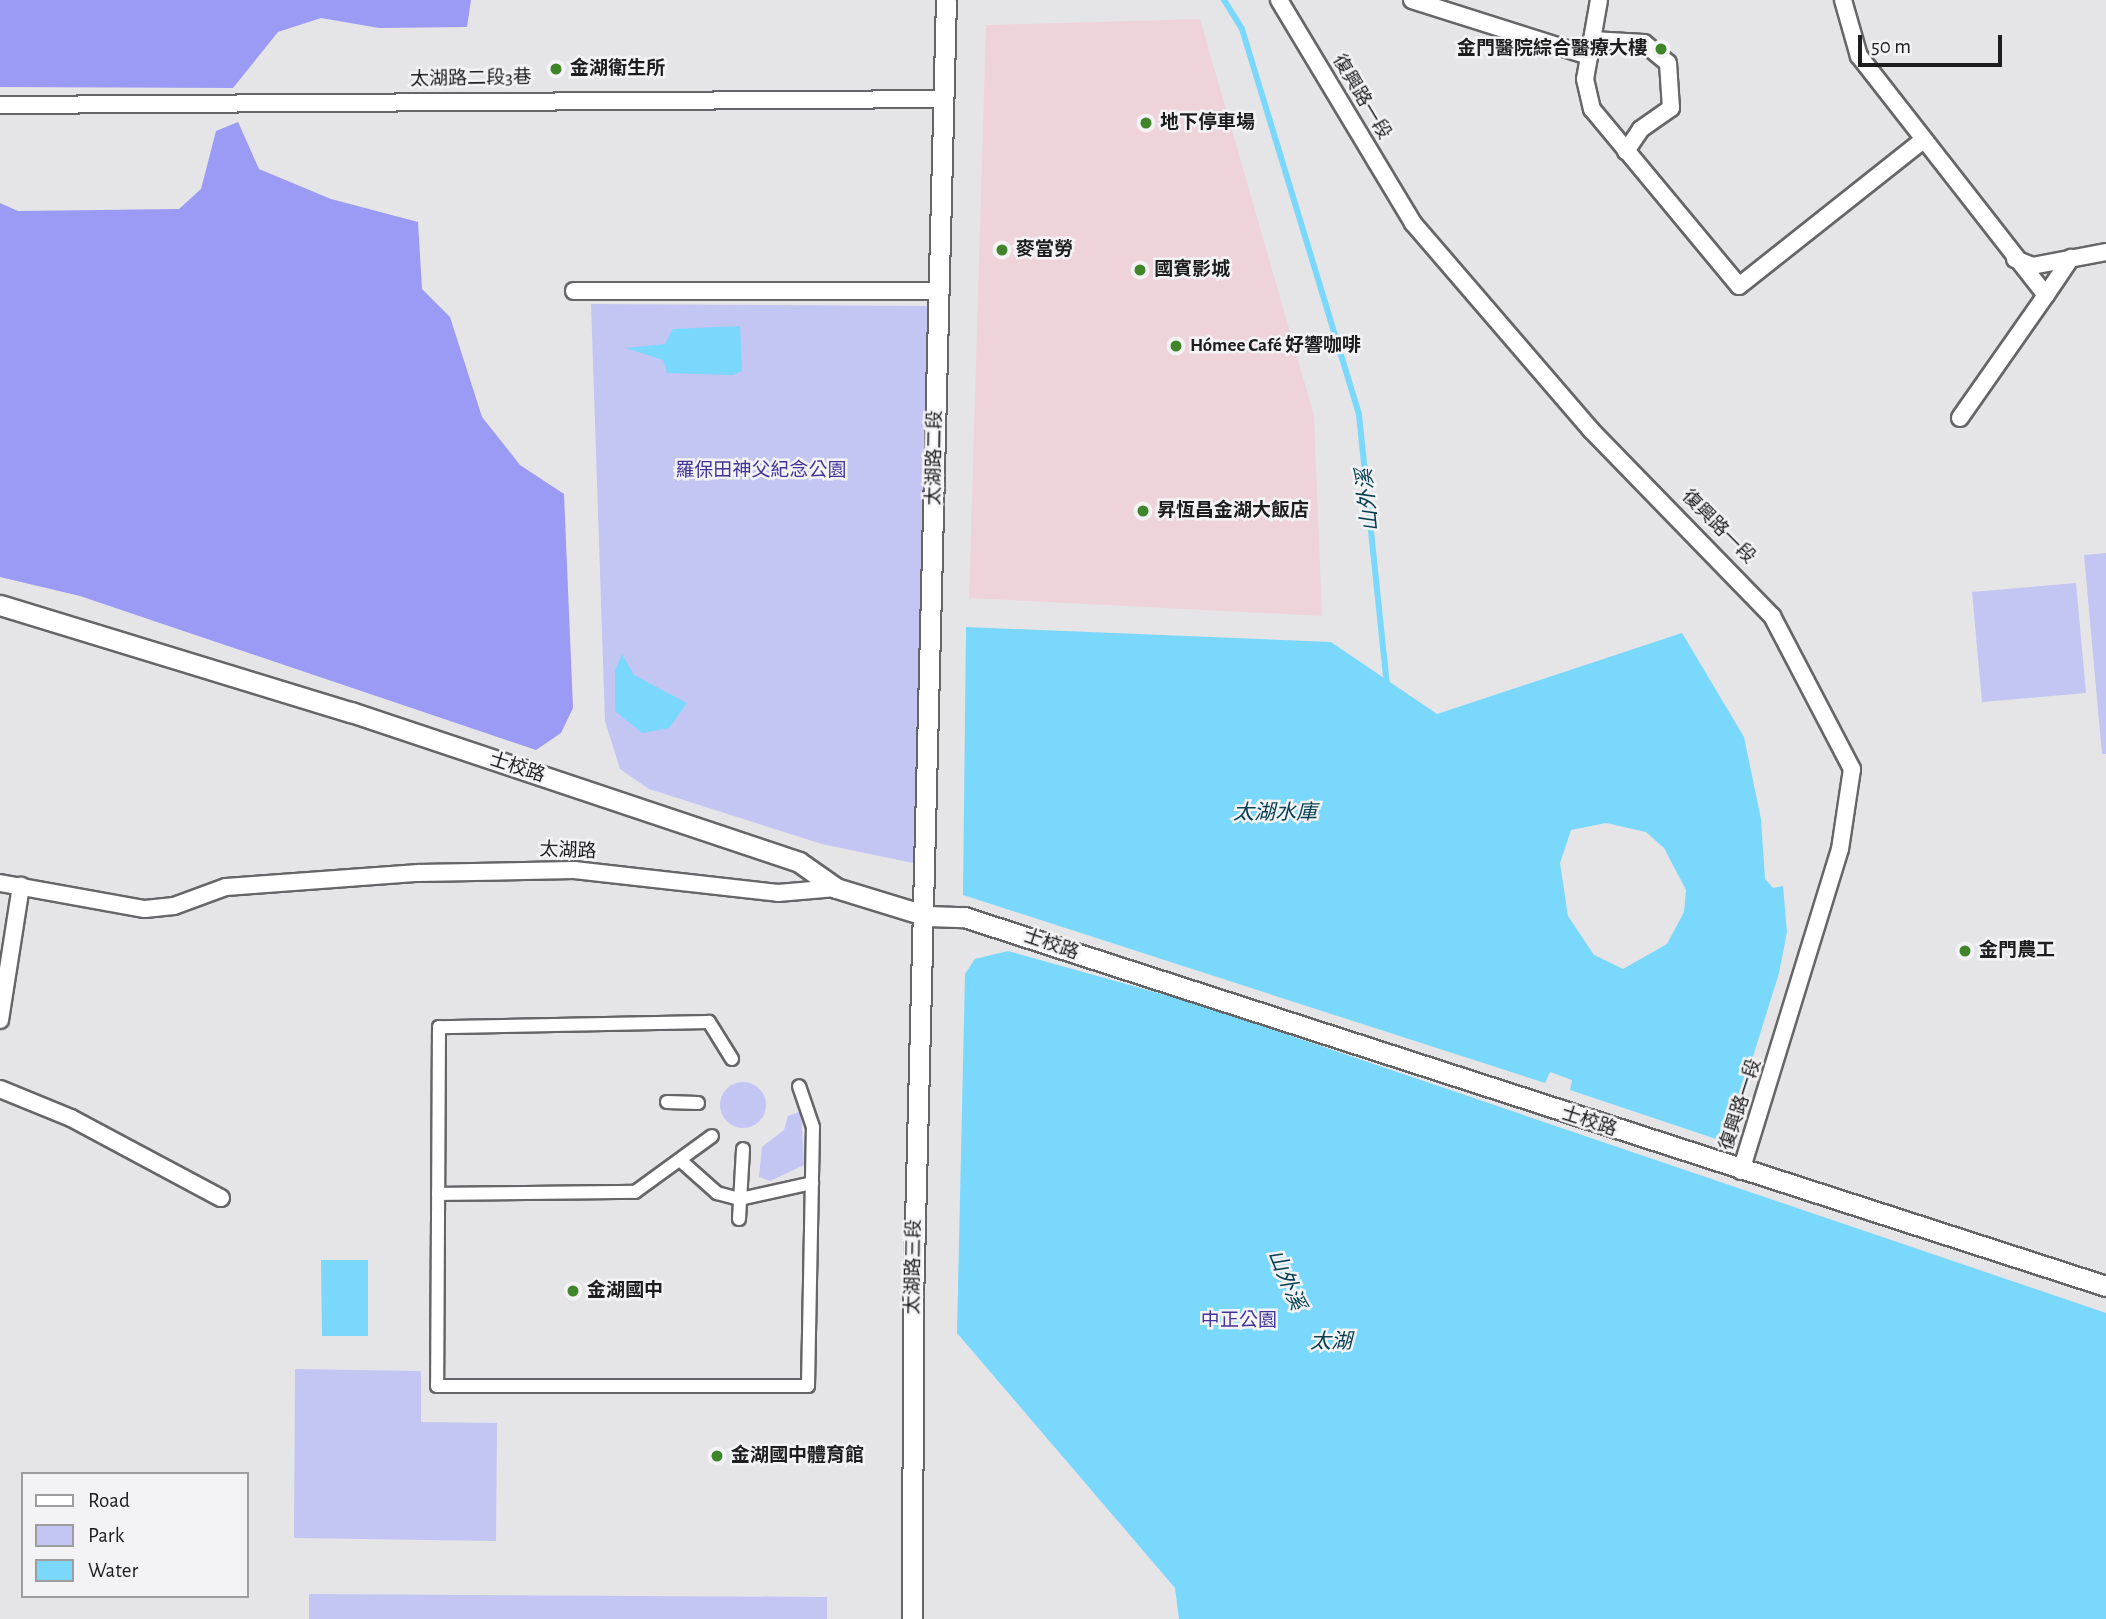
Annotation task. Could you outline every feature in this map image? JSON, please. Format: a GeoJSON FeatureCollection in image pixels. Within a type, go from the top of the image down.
{"type":"FeatureCollection","features":[{"type":"Feature","properties":{"kind":"street","name":"太湖路二段"},"geometry":{"type":"LineString","coordinates":[[927,916],[946,0]]}},
{"type":"Feature","properties":{"kind":"street","name":"復興路一段"},"geometry":{"type":"LineString","coordinates":[[1279,0],[1413,223],[1591,430],[1772,615],[1852,769],[1840,849],[1741,1171]]}},
{"type":"Feature","properties":{"kind":"street"},"geometry":{"type":"LineString","coordinates":[[1412,0],[1590,48],[1644,43],[1668,63],[1671,108],[1641,128],[1626,151]]}},
{"type":"Feature","properties":{"kind":"street"},"geometry":{"type":"LineString","coordinates":[[1600,0],[1585,79],[1592,109],[1739,286],[1921,142]]}},
{"type":"Feature","properties":{"kind":"street"},"geometry":{"type":"LineString","coordinates":[[1843,0],[1843,16],[1859,56],[1921,142],[2011,257],[2046,295]]}},
{"type":"Feature","properties":{"kind":"street","name":"太湖路二段3巷"},"geometry":{"type":"LineString","coordinates":[[0,106],[942,99]]}},
{"type":"Feature","properties":{"kind":"street"},"geometry":{"type":"LineString","coordinates":[[2011,257],[2032,266],[2079,253],[2106,252]]}},
{"type":"Feature","properties":{"kind":"street"},"geometry":{"type":"LineString","coordinates":[[1960,418],[2046,295],[2056,271],[2079,253]]}},
{"type":"Feature","properties":{"kind":"street"},"geometry":{"type":"LineString","coordinates":[[574,291],[938,291]]}},
{"type":"Feature","properties":{"kind":"street","name":"士校路"},"geometry":{"type":"LineString","coordinates":[[0,605],[351,712],[799,862],[836,888],[927,916],[964,916],[1741,1171],[2106,1286]]}},
{"type":"Feature","properties":{"kind":"street","name":"太湖路"},"geometry":{"type":"LineString","coordinates":[[0,883],[145,909],[195,900],[203,891],[297,879],[575,870],[778,893],[836,888]]}},
{"type":"Feature","properties":{"kind":"street"},"geometry":{"type":"LineString","coordinates":[[0,1020],[21,886]]}},
{"type":"Feature","properties":{"kind":"street","name":"太湖路三段"},"geometry":{"type":"LineString","coordinates":[[912,1619],[914,1275],[927,916]]}},
{"type":"Feature","properties":{"kind":"street"},"geometry":{"type":"LineString","coordinates":[[732,1059],[709,1022],[439,1027],[437,1386],[808,1386],[811,1112],[799,1086]]}},
{"type":"Feature","properties":{"kind":"street"},"geometry":{"type":"LineString","coordinates":[[0,1089],[71,1118],[221,1198]]}},
{"type":"Feature","properties":{"kind":"street"},"geometry":{"type":"LineString","coordinates":[[667,1102],[698,1103]]}},
{"type":"Feature","properties":{"kind":"street"},"geometry":{"type":"LineString","coordinates":[[438,1194],[635,1192],[712,1136]]}},
{"type":"Feature","properties":{"kind":"street"},"geometry":{"type":"LineString","coordinates":[[739,1219],[743,1149]]}},
{"type":"Feature","properties":{"kind":"street"},"geometry":{"type":"LineString","coordinates":[[680,1160],[710,1188],[740,1199],[812,1183]]}},
{"type":"Feature","properties":{"kind":"shaded area"},"geometry":{"type":"Polygon","coordinates":[[[0,0],[471,0],[467,27],[379,28],[321,18],[278,32],[233,88],[0,87],[0,0]]]}},
{"type":"Feature","properties":{"kind":"shaded area"},"geometry":{"type":"Polygon","coordinates":[[[1200,19],[1314,415],[1322,616],[969,598],[986,25],[1200,19]]]}},
{"type":"Feature","properties":{"kind":"shaded area"},"geometry":{"type":"Polygon","coordinates":[[[238,122],[259,169],[331,199],[418,222],[422,289],[450,317],[482,417],[520,465],[564,494],[573,708],[561,733],[536,750],[80,596],[0,577],[0,203],[18,211],[179,209],[201,189],[216,131],[238,122]]]}},
{"type":"Feature","properties":{"kind":"green space","name":"羅保田神父紀念公園"},"geometry":{"type":"Polygon","coordinates":[[[591,304],[930,306],[913,863],[822,844],[649,789],[620,769],[605,721],[591,304]]]}},
{"type":"Feature","properties":{"kind":"green space"},"geometry":{"type":"Polygon","coordinates":[[[2106,553],[2106,754],[2102,754],[2084,555],[2106,553]]]}},
{"type":"Feature","properties":{"kind":"green space"},"geometry":{"type":"Polygon","coordinates":[[[2076,583],[2086,693],[1982,702],[1972,592],[2076,583]]]}},
{"type":"Feature","properties":{"kind":"green space"},"geometry":{"type":"Polygon","coordinates":[[[743,1082],[760,1088],[766,1105],[760,1122],[743,1128],[726,1122],[720,1105],[726,1088],[743,1082]]]}},
{"type":"Feature","properties":{"kind":"green space"},"geometry":{"type":"Polygon","coordinates":[[[801,1111],[804,1165],[770,1181],[759,1177],[762,1147],[784,1130],[788,1116],[801,1111]]]}},
{"type":"Feature","properties":{"kind":"green space"},"geometry":{"type":"Polygon","coordinates":[[[295,1369],[421,1371],[421,1422],[497,1423],[496,1541],[294,1538],[295,1369]]]}},
{"type":"Feature","properties":{"kind":"green space"},"geometry":{"type":"Polygon","coordinates":[[[309,1594],[827,1597],[827,1619],[309,1619],[309,1594]]]}},
{"type":"Feature","properties":{"kind":"water"},"geometry":{"type":"Polygon","coordinates":[[[740,326],[742,371],[733,375],[667,373],[663,360],[626,348],[665,344],[673,329],[740,326]]]}},
{"type":"Feature","properties":{"kind":"water","name":"太湖水庫"},"geometry":{"type":"Polygon","coordinates":[[[966,627],[1331,642],[1437,714],[1682,633],[1744,737],[1761,819],[1765,879],[1773,888],[1783,886],[1787,932],[1779,973],[1732,1124],[1719,1140],[1570,1090],[1572,1080],[1550,1072],[1545,1083],[963,895],[966,627]],[[1606,823],[1571,830],[1560,863],[1568,916],[1594,955],[1623,969],[1667,944],[1684,912],[1686,890],[1664,848],[1646,832],[1606,823]]]}},
{"type":"Feature","properties":{"kind":"water"},"geometry":{"type":"Polygon","coordinates":[[[622,654],[634,675],[687,703],[669,728],[642,733],[615,711],[615,671],[622,654]]]}},
{"type":"Feature","properties":{"kind":"water","name":"太湖"},"geometry":{"type":"Polygon","coordinates":[[[1008,951],[1194,1003],[2106,1313],[2106,1619],[1179,1619],[1175,1588],[957,1333],[965,974],[975,959],[1008,951]]]}},
{"type":"Feature","properties":{"kind":"water"},"geometry":{"type":"Polygon","coordinates":[[[321,1260],[368,1260],[368,1336],[322,1336],[321,1260]]]}},
{"type":"Feature","properties":{"kind":"waterway","name":"山外溪"},"geometry":{"type":"LineString","coordinates":[[1224,0],[1242,29],[1359,415],[1387,685]]}},
{"type":"Feature","properties":{"kind":"place","name":"金門醫院綜合醫療大樓"},"geometry":{"type":"Point","coordinates":[1661,49]}},
{"type":"Feature","properties":{"kind":"place","name":"金湖衛生所"},"geometry":{"type":"Point","coordinates":[556,69]}},
{"type":"Feature","properties":{"kind":"place","name":"地下停車場"},"geometry":{"type":"Point","coordinates":[1146,123]}},
{"type":"Feature","properties":{"kind":"place","name":"麥當勞"},"geometry":{"type":"Point","coordinates":[1002,250]}},
{"type":"Feature","properties":{"kind":"place","name":"國賓影城"},"geometry":{"type":"Point","coordinates":[1140,270]}},
{"type":"Feature","properties":{"kind":"place","name":"Hómee Café 好響咖啡"},"geometry":{"type":"Point","coordinates":[1176,346]}},
{"type":"Feature","properties":{"kind":"place","name":"昇恆昌金湖大飯店"},"geometry":{"type":"Point","coordinates":[1143,511]}},
{"type":"Feature","properties":{"kind":"place","name":"金門農工"},"geometry":{"type":"Point","coordinates":[1965,951]}},
{"type":"Feature","properties":{"kind":"place","name":"金湖國中"},"geometry":{"type":"Point","coordinates":[573,1291]}},
{"type":"Feature","properties":{"kind":"place","name":"金湖國中體育館"},"geometry":{"type":"Point","coordinates":[717,1456]}},
{"type":"Feature","properties":{"kind":"park label","name":"中正公園"},"geometry":{"type":"Point","coordinates":[1239,1321]}}]}
